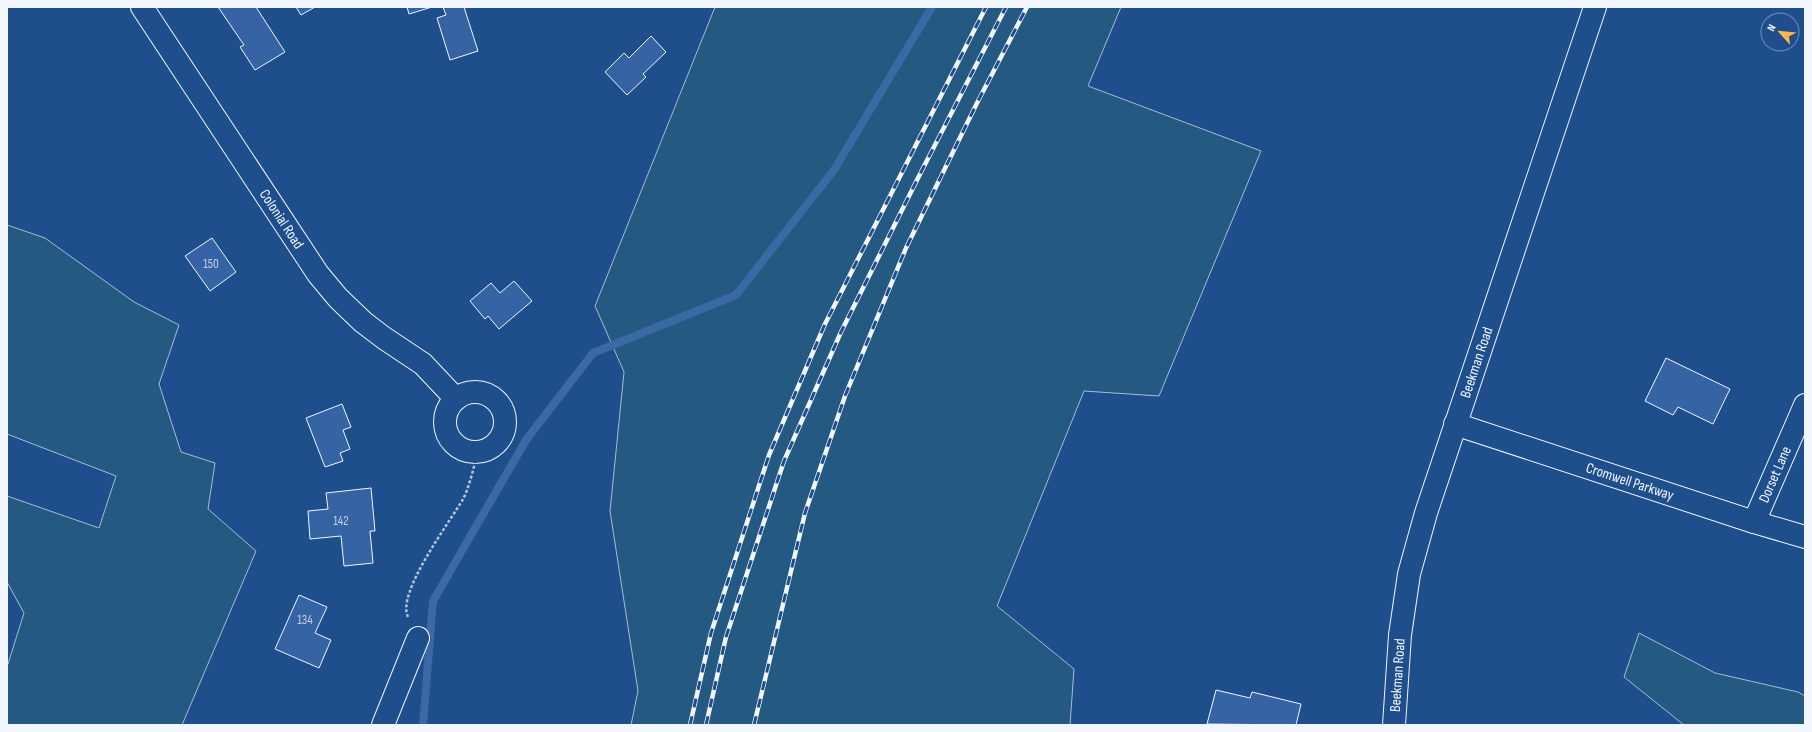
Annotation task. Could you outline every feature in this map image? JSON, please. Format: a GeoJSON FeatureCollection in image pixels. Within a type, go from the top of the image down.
{"type":"FeatureCollection","features":[{"type":"Feature","properties":{"kind":"street","name":"Colonial Road"},"geometry":{"type":"LineString","coordinates":[[142,7],[318,274],[338,298],[363,322],[423,364],[456,399]]}},
{"type":"Feature","properties":{"kind":"street","name":"Beekman Road"},"geometry":{"type":"LineString","coordinates":[[1394,725],[1400,635],[1409,574],[1426,513],[1595,7]]}},
{"type":"Feature","properties":{"kind":"street"},"geometry":{"type":"LineString","coordinates":[[477,392],[487,394],[501,406],[505,415],[506,425],[503,435],[496,444],[488,450],[478,453],[468,452],[458,447],[451,440],[446,430],[445,421],[447,412],[456,399],[468,393],[477,392]]}},
{"type":"Feature","properties":{"kind":"street","name":"Dorset Lane"},"geometry":{"type":"LineString","coordinates":[[1754,522],[1805,405]]}},
{"type":"Feature","properties":{"kind":"street","name":"Cromwell Parkway"},"geometry":{"type":"LineString","coordinates":[[1455,424],[1754,522],[1805,537]]}},
{"type":"Feature","properties":{"kind":"street"},"geometry":{"type":"LineString","coordinates":[[383,725],[418,638]]}},
{"type":"Feature","properties":{"kind":"path"},"geometry":{"type":"LineString","coordinates":[[418,638],[406,613],[410,590],[439,536],[463,499],[478,453]]}},
{"type":"Feature","properties":{"kind":"shaded area"},"geometry":{"type":"Polygon","coordinates":[[[715,7],[1121,7],[1088,86],[1261,151],[1159,396],[1084,391],[997,606],[1074,669],[1070,725],[631,725],[638,691],[610,511],[624,372],[595,306],[715,7]]]}},
{"type":"Feature","properties":{"kind":"shaded area"},"geometry":{"type":"Polygon","coordinates":[[[7,225],[45,238],[134,302],[179,325],[159,384],[181,452],[215,463],[208,509],[256,551],[182,725],[7,725],[7,667],[24,613],[7,582],[7,496],[99,528],[116,476],[7,434],[7,225]]]}},
{"type":"Feature","properties":{"kind":"shaded area"},"geometry":{"type":"Polygon","coordinates":[[[1639,633],[1715,673],[1798,692],[1805,696],[1805,725],[1684,725],[1624,677],[1639,633]]]}},
{"type":"Feature","properties":{"kind":"building"},"geometry":{"type":"Polygon","coordinates":[[[218,7],[256,7],[285,52],[255,70],[240,47],[244,45],[218,7]]]}},
{"type":"Feature","properties":{"kind":"building"},"geometry":{"type":"Polygon","coordinates":[[[296,7],[315,7],[301,15],[296,7]]]}},
{"type":"Feature","properties":{"kind":"building"},"geometry":{"type":"Polygon","coordinates":[[[407,7],[432,7],[409,14],[407,7]]]}},
{"type":"Feature","properties":{"kind":"building"},"geometry":{"type":"Polygon","coordinates":[[[443,7],[464,7],[478,51],[450,60],[437,18],[446,15],[443,7]]]}},
{"type":"Feature","properties":{"kind":"building"},"geometry":{"type":"Polygon","coordinates":[[[651,36],[666,52],[643,74],[646,77],[627,95],[605,72],[624,53],[629,58],[651,36]]]}},
{"type":"Feature","properties":{"kind":"building"},"geometry":{"type":"Polygon","coordinates":[[[212,238],[236,272],[210,291],[185,256],[212,238]]]}},
{"type":"Feature","properties":{"kind":"building"},"geometry":{"type":"Polygon","coordinates":[[[514,281],[532,301],[499,329],[488,316],[485,319],[470,301],[491,283],[500,293],[514,281]]]}},
{"type":"Feature","properties":{"kind":"building"},"geometry":{"type":"Polygon","coordinates":[[[1666,358],[1730,389],[1713,424],[1678,407],[1673,415],[1645,401],[1666,358]]]}},
{"type":"Feature","properties":{"kind":"building"},"geometry":{"type":"Polygon","coordinates":[[[342,404],[351,427],[343,430],[350,449],[340,453],[343,461],[325,467],[306,418],[342,404]]]}},
{"type":"Feature","properties":{"kind":"building"},"geometry":{"type":"Polygon","coordinates":[[[371,488],[375,531],[370,531],[373,563],[344,566],[341,536],[310,539],[308,511],[328,509],[326,493],[371,488]]]}},
{"type":"Feature","properties":{"kind":"building"},"geometry":{"type":"Polygon","coordinates":[[[299,595],[327,607],[315,633],[331,640],[319,668],[275,649],[299,595]]]}},
{"type":"Feature","properties":{"kind":"building"},"geometry":{"type":"Polygon","coordinates":[[[1216,690],[1250,698],[1252,692],[1301,704],[1296,725],[1207,724],[1216,690]]]}},
{"type":"Feature","properties":{"kind":"waterway"},"geometry":{"type":"LineString","coordinates":[[423,725],[433,601],[526,440],[593,353],[736,295],[834,170],[932,7]]}},
{"type":"Feature","properties":{"kind":"railway"},"geometry":{"type":"LineString","coordinates":[[690,725],[711,633],[769,455],[825,324],[986,7]]}},
{"type":"Feature","properties":{"kind":"railway"},"geometry":{"type":"LineString","coordinates":[[706,725],[726,637],[784,461],[841,332],[1006,7]]}},
{"type":"Feature","properties":{"kind":"railway"},"geometry":{"type":"LineString","coordinates":[[754,725],[805,513],[845,396],[906,248],[977,103],[1027,7]]}}]}
